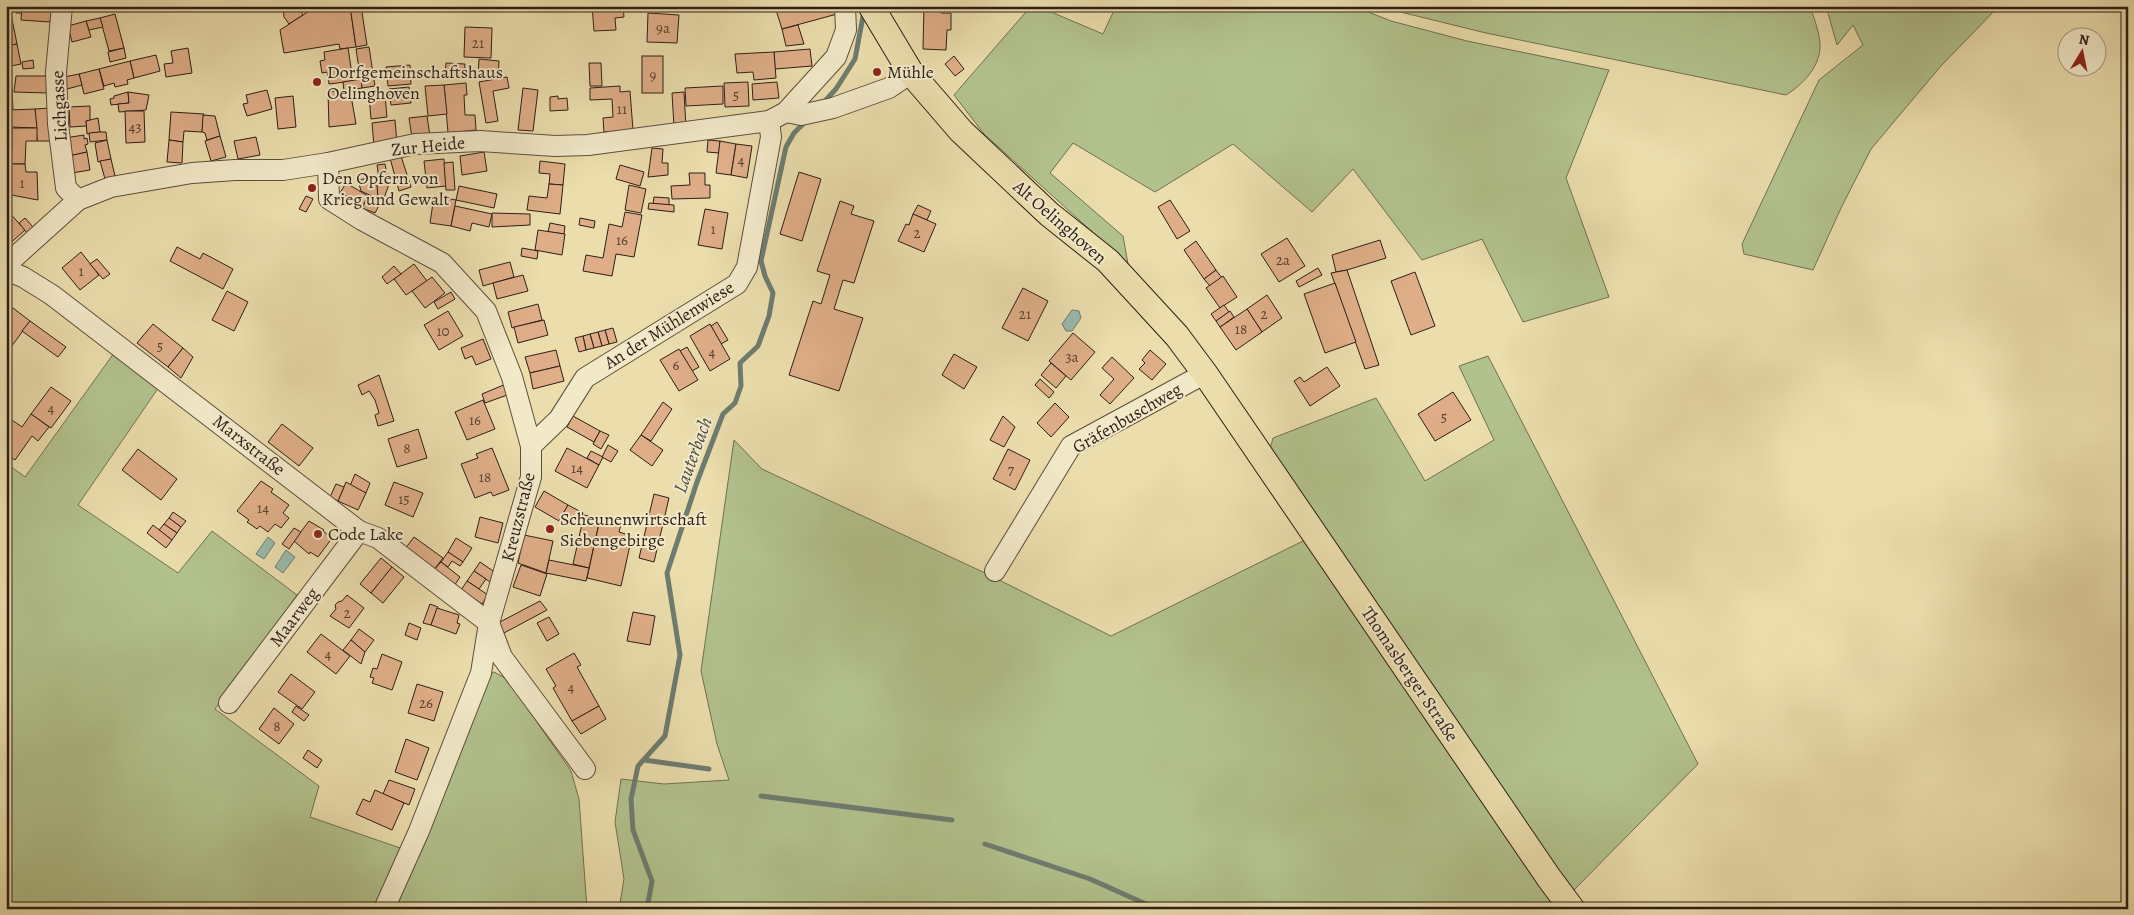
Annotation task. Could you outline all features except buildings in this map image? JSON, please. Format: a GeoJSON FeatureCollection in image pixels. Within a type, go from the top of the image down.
{"type":"FeatureCollection","features":[{"type":"Feature","properties":{"kind":"main road","name":"Alt Oelinghoven"},"geometry":{"type":"LineString","coordinates":[[875,14],[911,73],[970,141],[1048,214],[1108,261],[1177,336],[1249,439]]}},
{"type":"Feature","properties":{"kind":"main road","name":"Thomasberger Straße"},"geometry":{"type":"LineString","coordinates":[[1249,439],[1572,909]]}},
{"type":"Feature","properties":{"kind":"street","name":"Lichgasse"},"geometry":{"type":"LineString","coordinates":[[62,6],[56,72],[58,124],[66,188],[78,200]]}},
{"type":"Feature","properties":{"kind":"street"},"geometry":{"type":"LineString","coordinates":[[786,116],[836,57],[846,30],[845,6]]}},
{"type":"Feature","properties":{"kind":"street","name":"Zur Heide"},"geometry":{"type":"LineString","coordinates":[[6,265],[78,200],[111,187],[192,173],[235,170],[283,170],[328,163],[415,144],[480,141],[555,146],[588,145],[833,108],[889,88],[911,73]]}},
{"type":"Feature","properties":{"kind":"street","name":"An der Mühlenwiese"},"geometry":{"type":"LineString","coordinates":[[531,446],[560,418],[585,378],[737,284],[746,267],[771,137],[786,116]]}},
{"type":"Feature","properties":{"kind":"street","name":"Kreuzstraße"},"geometry":{"type":"LineString","coordinates":[[328,163],[329,199],[362,220],[442,263],[486,311],[512,377],[531,446],[531,477],[489,623],[481,673],[420,831],[384,909]]}},
{"type":"Feature","properties":{"kind":"street","name":"Marxstraße"},"geometry":{"type":"LineString","coordinates":[[6,270],[23,276],[52,295],[359,531],[378,538],[489,623]]}},
{"type":"Feature","properties":{"kind":"street","name":"Gräfenbuschweg"},"geometry":{"type":"LineString","coordinates":[[994,571],[1071,446],[1204,374]]}},
{"type":"Feature","properties":{"kind":"street","name":"Maarweg"},"geometry":{"type":"LineString","coordinates":[[229,703],[359,531]]}},
{"type":"Feature","properties":{"kind":"street"},"geometry":{"type":"LineString","coordinates":[[489,623],[502,657],[585,769]]}},
{"type":"Feature","properties":{"kind":"green space"},"geometry":{"type":"Polygon","coordinates":[[[1031,6],[1037,6],[1103,34],[1116,6],[1353,6],[1391,21],[1467,41],[1609,70],[1566,178],[1609,297],[1523,322],[1482,239],[1422,260],[1353,169],[1312,212],[1233,144],[1155,192],[1073,143],[1050,173],[1123,236],[1128,264],[984,134],[954,95],[1031,6]]]}},
{"type":"Feature","properties":{"kind":"green space"},"geometry":{"type":"Polygon","coordinates":[[[1376,6],[1810,6],[1818,33],[1820,49],[1813,70],[1798,86],[1786,95],[1486,33],[1376,6]]]}},
{"type":"Feature","properties":{"kind":"green space"},"geometry":{"type":"Polygon","coordinates":[[[1826,6],[1999,6],[1940,67],[1871,149],[1841,208],[1813,270],[1744,254],[1742,244],[1819,80],[1863,45],[1853,25],[1837,45],[1826,6]]]}},
{"type":"Feature","properties":{"kind":"green space"},"geometry":{"type":"Polygon","coordinates":[[[114,353],[159,387],[78,505],[178,573],[212,531],[297,595],[215,709],[319,786],[310,817],[409,851],[382,909],[18,909],[6,898],[6,463],[25,477],[114,353]]]}},
{"type":"Feature","properties":{"kind":"green space"},"geometry":{"type":"Polygon","coordinates":[[[1488,356],[1698,764],[1570,894],[1269,453],[1273,438],[1376,398],[1425,481],[1494,440],[1459,366],[1488,356]]]}},
{"type":"Feature","properties":{"kind":"green space"},"geometry":{"type":"Polygon","coordinates":[[[734,440],[762,469],[985,573],[1111,636],[1305,540],[1558,909],[619,909],[624,879],[615,822],[621,779],[664,784],[729,780],[717,744],[701,671],[734,440]]]}},
{"type":"Feature","properties":{"kind":"green space"},"geometry":{"type":"Polygon","coordinates":[[[494,672],[507,679],[571,771],[579,799],[587,909],[389,909],[487,676],[494,672]]]}},
{"type":"Feature","properties":{"kind":"shaded area"},"geometry":{"type":"Polygon","coordinates":[[[1072,310],[1079,311],[1081,318],[1072,331],[1066,331],[1062,324],[1072,310]]]}},
{"type":"Feature","properties":{"kind":"shaded area"},"geometry":{"type":"Polygon","coordinates":[[[268,537],[275,543],[264,559],[256,554],[268,537]]]}},
{"type":"Feature","properties":{"kind":"shaded area"},"geometry":{"type":"Polygon","coordinates":[[[286,550],[295,557],[283,573],[275,567],[286,550]]]}},
{"type":"Feature","properties":{"kind":"waterway","name":"Lauterbach"},"geometry":{"type":"LineString","coordinates":[[823,103],[836,89],[855,59],[864,11]]}},
{"type":"Feature","properties":{"kind":"waterway","name":"Lauterbach"},"geometry":{"type":"LineString","coordinates":[[647,909],[652,881],[633,830],[631,799],[638,766],[665,736],[680,655],[667,573],[697,482],[723,414],[735,403],[741,386],[740,363],[758,346],[769,316],[773,293],[765,276],[761,261],[786,147],[794,133],[807,120]]}},
{"type":"Feature","properties":{"kind":"waterway"},"geometry":{"type":"LineString","coordinates":[[644,760],[709,769]]}},
{"type":"Feature","properties":{"kind":"waterway"},"geometry":{"type":"LineString","coordinates":[[761,796],[952,820]]}},
{"type":"Feature","properties":{"kind":"waterway"},"geometry":{"type":"LineString","coordinates":[[985,844],[1090,879],[1157,909]]}},
{"type":"Feature","properties":{"kind":"place","name":"Mühle"},"geometry":{"type":"Point","coordinates":[877,72]}},
{"type":"Feature","properties":{"kind":"place","name":"Dorfgemeinschaftshaus Oelinghoven"},"geometry":{"type":"Point","coordinates":[317,82]}},
{"type":"Feature","properties":{"kind":"place","name":"Den Opfern von Krieg und Gewalt"},"geometry":{"type":"Point","coordinates":[312,188]}},
{"type":"Feature","properties":{"kind":"place","name":"Scheunenwirtschaft Siebengebirge"},"geometry":{"type":"Point","coordinates":[550,529]}},
{"type":"Feature","properties":{"kind":"place","name":"Code Lake"},"geometry":{"type":"Point","coordinates":[318,534]}}]}
